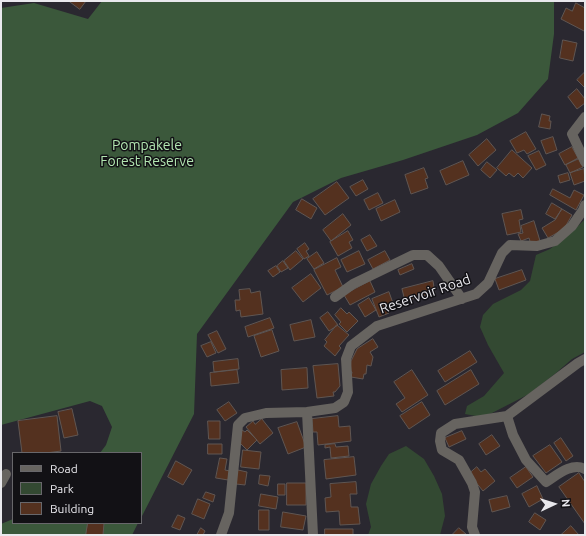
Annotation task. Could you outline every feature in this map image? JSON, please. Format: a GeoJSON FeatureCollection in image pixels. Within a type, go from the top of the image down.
{"type":"FeatureCollection","features":[{"type":"Feature","properties":{"kind":"street"},"geometry":{"type":"LineString","coordinates":[[585,117],[572,134],[585,162]]}},
{"type":"Feature","properties":{"kind":"street","name":"Reservoir Road"},"geometry":{"type":"LineString","coordinates":[[221,535],[229,513],[238,425],[246,418],[266,413],[307,412],[335,408],[344,402],[348,392],[346,359],[352,346],[377,326],[476,294],[488,283],[502,253],[510,245],[537,246],[555,241],[572,226],[583,210],[585,204]]}},
{"type":"Feature","properties":{"kind":"street"},"geometry":{"type":"LineString","coordinates":[[335,297],[352,284],[412,255],[427,255],[439,266],[462,299]]}},
{"type":"Feature","properties":{"kind":"street"},"geometry":{"type":"LineString","coordinates":[[475,535],[472,527],[475,492],[472,483],[459,460],[442,450],[440,441],[441,433],[455,424],[507,416],[578,363],[585,360]]}},
{"type":"Feature","properties":{"kind":"street"},"geometry":{"type":"LineString","coordinates":[[307,412],[313,535]]}},
{"type":"Feature","properties":{"kind":"street"},"geometry":{"type":"LineString","coordinates":[[507,416],[513,435],[526,460],[546,482],[569,468],[582,467],[585,469]]}},
{"type":"Feature","properties":{"kind":"green space","name":"Pompakele Forest Reserve"},"geometry":{"type":"Polygon","coordinates":[[[102,1],[554,1],[554,34],[548,79],[518,113],[477,135],[403,160],[341,178],[293,202],[197,334],[194,414],[142,516],[142,452],[101,452],[106,445],[112,427],[102,406],[90,401],[1,425],[1,8],[34,3],[88,19],[102,1]]]}},
{"type":"Feature","properties":{"kind":"green space"},"geometry":{"type":"Polygon","coordinates":[[[585,219],[585,352],[572,359],[529,394],[481,417],[465,414],[467,406],[484,396],[504,373],[488,345],[480,327],[483,315],[493,304],[521,290],[530,281],[536,255],[550,249],[585,219]]]}},
{"type":"Feature","properties":{"kind":"green space"},"geometry":{"type":"Polygon","coordinates":[[[406,446],[424,459],[442,494],[445,516],[440,535],[368,535],[371,527],[366,504],[371,484],[389,454],[406,446]]]}},
{"type":"Feature","properties":{"kind":"green space"},"geometry":{"type":"Polygon","coordinates":[[[12,519],[12,524],[138,524],[132,535],[1,535],[1,524],[12,519]]]}},
{"type":"Feature","properties":{"kind":"building"},"geometry":{"type":"Polygon","coordinates":[[[69,1],[86,1],[80,9],[69,1]]]}},
{"type":"Feature","properties":{"kind":"building"},"geometry":{"type":"Polygon","coordinates":[[[576,3],[585,8],[584,31],[561,19],[566,8],[572,11],[576,3]]]}},
{"type":"Feature","properties":{"kind":"building"},"geometry":{"type":"Polygon","coordinates":[[[563,40],[577,43],[573,61],[560,58],[563,40]]]}},
{"type":"Feature","properties":{"kind":"building"},"geometry":{"type":"Polygon","coordinates":[[[585,72],[585,88],[577,80],[585,72]]]}},
{"type":"Feature","properties":{"kind":"building"},"geometry":{"type":"Polygon","coordinates":[[[577,89],[585,99],[585,103],[577,109],[568,97],[577,89]]]}},
{"type":"Feature","properties":{"kind":"building"},"geometry":{"type":"Polygon","coordinates":[[[542,114],[550,116],[550,129],[539,127],[542,114]]]}},
{"type":"Feature","properties":{"kind":"building"},"geometry":{"type":"Polygon","coordinates":[[[526,132],[536,149],[527,154],[524,150],[517,153],[510,141],[526,132]]]}},
{"type":"Feature","properties":{"kind":"building"},"geometry":{"type":"Polygon","coordinates":[[[553,137],[557,150],[546,154],[541,141],[553,137]]]}},
{"type":"Feature","properties":{"kind":"building"},"geometry":{"type":"Polygon","coordinates":[[[487,139],[496,150],[478,166],[469,155],[487,139]]]}},
{"type":"Feature","properties":{"kind":"building"},"geometry":{"type":"Polygon","coordinates":[[[572,147],[578,158],[565,165],[559,154],[572,147]]]}},
{"type":"Feature","properties":{"kind":"building"},"geometry":{"type":"Polygon","coordinates":[[[512,150],[532,168],[523,178],[518,173],[514,177],[509,173],[506,176],[497,168],[512,150]]]}},
{"type":"Feature","properties":{"kind":"building"},"geometry":{"type":"Polygon","coordinates":[[[539,151],[546,165],[536,170],[528,156],[539,151]]]}},
{"type":"Feature","properties":{"kind":"building"},"geometry":{"type":"Polygon","coordinates":[[[579,159],[583,167],[570,173],[566,165],[579,159]]]}},
{"type":"Feature","properties":{"kind":"building"},"geometry":{"type":"Polygon","coordinates":[[[463,161],[469,175],[446,185],[440,171],[463,161]]]}},
{"type":"Feature","properties":{"kind":"building"},"geometry":{"type":"Polygon","coordinates":[[[487,162],[497,170],[490,178],[481,170],[487,162]]]}},
{"type":"Feature","properties":{"kind":"building"},"geometry":{"type":"Polygon","coordinates":[[[424,168],[428,178],[425,179],[428,188],[411,194],[405,175],[424,168]]]}},
{"type":"Feature","properties":{"kind":"building"},"geometry":{"type":"Polygon","coordinates":[[[584,169],[585,181],[574,185],[570,173],[584,169]]]}},
{"type":"Feature","properties":{"kind":"building"},"geometry":{"type":"Polygon","coordinates":[[[568,173],[570,180],[560,183],[558,176],[568,173]]]}},
{"type":"Feature","properties":{"kind":"building"},"geometry":{"type":"Polygon","coordinates":[[[363,180],[368,189],[356,196],[350,187],[363,180]]]}},
{"type":"Feature","properties":{"kind":"building"},"geometry":{"type":"Polygon","coordinates":[[[337,182],[349,198],[325,215],[313,199],[337,182]]]}},
{"type":"Feature","properties":{"kind":"building"},"geometry":{"type":"Polygon","coordinates":[[[553,189],[570,198],[574,190],[584,195],[576,210],[550,195],[553,189]]]}},
{"type":"Feature","properties":{"kind":"building"},"geometry":{"type":"Polygon","coordinates":[[[378,193],[383,203],[369,210],[364,200],[378,193]]]}},
{"type":"Feature","properties":{"kind":"building"},"geometry":{"type":"Polygon","coordinates":[[[302,199],[317,208],[311,219],[296,210],[302,199]]]}},
{"type":"Feature","properties":{"kind":"building"},"geometry":{"type":"Polygon","coordinates":[[[395,200],[400,212],[381,221],[376,209],[395,200]]]}},
{"type":"Feature","properties":{"kind":"building"},"geometry":{"type":"Polygon","coordinates":[[[552,203],[562,209],[555,219],[546,214],[552,203]]]}},
{"type":"Feature","properties":{"kind":"building"},"geometry":{"type":"Polygon","coordinates":[[[562,209],[572,215],[564,229],[548,238],[542,228],[555,220],[562,209]]]}},
{"type":"Feature","properties":{"kind":"building"},"geometry":{"type":"Polygon","coordinates":[[[521,210],[523,219],[519,220],[521,232],[507,235],[502,214],[521,210]]]}},
{"type":"Feature","properties":{"kind":"building"},"geometry":{"type":"Polygon","coordinates":[[[343,214],[351,225],[331,241],[323,230],[343,214]]]}},
{"type":"Feature","properties":{"kind":"building"},"geometry":{"type":"Polygon","coordinates":[[[534,221],[540,241],[531,245],[529,238],[521,241],[518,234],[523,233],[521,226],[534,221]]]}},
{"type":"Feature","properties":{"kind":"building"},"geometry":{"type":"Polygon","coordinates":[[[348,231],[353,240],[349,242],[352,248],[338,256],[330,242],[348,231]]]}},
{"type":"Feature","properties":{"kind":"building"},"geometry":{"type":"Polygon","coordinates":[[[370,235],[377,246],[367,251],[361,240],[370,235]]]}},
{"type":"Feature","properties":{"kind":"building"},"geometry":{"type":"Polygon","coordinates":[[[305,243],[309,249],[306,251],[309,256],[304,259],[297,249],[305,243]]]}},
{"type":"Feature","properties":{"kind":"building"},"geometry":{"type":"Polygon","coordinates":[[[296,251],[303,259],[290,270],[284,261],[296,251]]]}},
{"type":"Feature","properties":{"kind":"building"},"geometry":{"type":"Polygon","coordinates":[[[359,251],[365,264],[347,272],[341,260],[359,251]]]}},
{"type":"Feature","properties":{"kind":"building"},"geometry":{"type":"Polygon","coordinates":[[[385,251],[390,260],[373,269],[368,260],[385,251]]]}},
{"type":"Feature","properties":{"kind":"building"},"geometry":{"type":"Polygon","coordinates":[[[317,252],[324,263],[314,269],[307,259],[317,252]]]}},
{"type":"Feature","properties":{"kind":"building"},"geometry":{"type":"Polygon","coordinates":[[[337,258],[341,267],[335,270],[343,287],[327,295],[314,270],[337,258]]]}},
{"type":"Feature","properties":{"kind":"building"},"geometry":{"type":"Polygon","coordinates":[[[283,261],[288,268],[281,272],[277,266],[283,261]]]}},
{"type":"Feature","properties":{"kind":"building"},"geometry":{"type":"Polygon","coordinates":[[[412,264],[414,269],[400,275],[398,270],[412,264]]]}},
{"type":"Feature","properties":{"kind":"building"},"geometry":{"type":"Polygon","coordinates":[[[276,266],[280,272],[273,277],[268,271],[276,266]]]}},
{"type":"Feature","properties":{"kind":"building"},"geometry":{"type":"Polygon","coordinates":[[[522,270],[526,280],[499,290],[495,279],[522,270]]]}},
{"type":"Feature","properties":{"kind":"building"},"geometry":{"type":"Polygon","coordinates":[[[311,274],[321,288],[303,302],[292,288],[311,274]]]}},
{"type":"Feature","properties":{"kind":"building"},"geometry":{"type":"Polygon","coordinates":[[[370,281],[375,292],[350,305],[344,295],[370,281]]]}},
{"type":"Feature","properties":{"kind":"building"},"geometry":{"type":"Polygon","coordinates":[[[433,281],[435,293],[405,301],[402,289],[433,281]]]}},
{"type":"Feature","properties":{"kind":"building"},"geometry":{"type":"Polygon","coordinates":[[[250,289],[251,293],[260,291],[263,314],[241,317],[240,310],[236,311],[235,300],[240,300],[239,290],[250,289]]]}},
{"type":"Feature","properties":{"kind":"building"},"geometry":{"type":"Polygon","coordinates":[[[389,292],[394,306],[387,308],[389,313],[379,317],[372,299],[389,292]]]}},
{"type":"Feature","properties":{"kind":"building"},"geometry":{"type":"Polygon","coordinates":[[[369,298],[376,310],[365,317],[358,305],[369,298]]]}},
{"type":"Feature","properties":{"kind":"building"},"geometry":{"type":"Polygon","coordinates":[[[341,308],[347,314],[349,312],[358,321],[347,332],[339,324],[341,322],[335,315],[341,308]]]}},
{"type":"Feature","properties":{"kind":"building"},"geometry":{"type":"Polygon","coordinates":[[[328,312],[338,325],[329,331],[320,318],[328,312]]]}},
{"type":"Feature","properties":{"kind":"building"},"geometry":{"type":"Polygon","coordinates":[[[270,318],[274,328],[248,337],[245,327],[270,318]]]}},
{"type":"Feature","properties":{"kind":"building"},"geometry":{"type":"Polygon","coordinates":[[[311,320],[315,337],[294,341],[290,325],[311,320]]]}},
{"type":"Feature","properties":{"kind":"building"},"geometry":{"type":"Polygon","coordinates":[[[337,325],[349,335],[339,346],[341,348],[335,356],[324,346],[327,342],[325,340],[337,325]]]}},
{"type":"Feature","properties":{"kind":"building"},"geometry":{"type":"Polygon","coordinates":[[[272,330],[279,351],[261,357],[254,336],[272,330]]]}},
{"type":"Feature","properties":{"kind":"building"},"geometry":{"type":"Polygon","coordinates":[[[217,331],[226,349],[218,353],[208,335],[217,331]]]}},
{"type":"Feature","properties":{"kind":"building"},"geometry":{"type":"Polygon","coordinates":[[[373,339],[378,347],[370,352],[373,357],[371,366],[367,365],[366,374],[364,374],[363,379],[351,377],[351,361],[357,349],[373,339]]]}},
{"type":"Feature","properties":{"kind":"building"},"geometry":{"type":"Polygon","coordinates":[[[211,342],[216,353],[207,357],[201,346],[211,342]]]}},
{"type":"Feature","properties":{"kind":"building"},"geometry":{"type":"Polygon","coordinates":[[[470,351],[477,362],[445,382],[438,371],[470,351]]]}},
{"type":"Feature","properties":{"kind":"building"},"geometry":{"type":"Polygon","coordinates":[[[238,359],[239,369],[214,372],[213,362],[238,359]]]}},
{"type":"Feature","properties":{"kind":"building"},"geometry":{"type":"Polygon","coordinates":[[[338,364],[340,386],[335,392],[333,392],[334,396],[317,398],[313,366],[338,364]]]}},
{"type":"Feature","properties":{"kind":"building"},"geometry":{"type":"Polygon","coordinates":[[[307,368],[308,388],[282,390],[281,370],[307,368]]]}},
{"type":"Feature","properties":{"kind":"building"},"geometry":{"type":"Polygon","coordinates":[[[237,370],[239,383],[211,386],[210,373],[237,370]]]}},
{"type":"Feature","properties":{"kind":"building"},"geometry":{"type":"Polygon","coordinates":[[[412,370],[428,395],[402,412],[396,404],[405,398],[394,382],[412,370]]]}},
{"type":"Feature","properties":{"kind":"building"},"geometry":{"type":"Polygon","coordinates":[[[471,370],[479,384],[445,405],[437,391],[471,370]]]}},
{"type":"Feature","properties":{"kind":"building"},"geometry":{"type":"Polygon","coordinates":[[[229,402],[237,413],[225,421],[217,410],[229,402]]]}},
{"type":"Feature","properties":{"kind":"building"},"geometry":{"type":"Polygon","coordinates":[[[422,402],[430,415],[409,429],[400,416],[422,402]]]}},
{"type":"Feature","properties":{"kind":"building"},"geometry":{"type":"Polygon","coordinates":[[[72,409],[78,435],[64,438],[58,412],[72,409]]]}},
{"type":"Feature","properties":{"kind":"building"},"geometry":{"type":"Polygon","coordinates":[[[57,416],[61,451],[22,452],[18,421],[57,416]]]}},
{"type":"Feature","properties":{"kind":"building"},"geometry":{"type":"Polygon","coordinates":[[[338,416],[339,427],[350,426],[351,441],[318,445],[317,432],[313,432],[312,419],[338,416]]]}},
{"type":"Feature","properties":{"kind":"building"},"geometry":{"type":"Polygon","coordinates":[[[262,419],[273,433],[260,444],[246,427],[253,421],[255,424],[262,419]]]}},
{"type":"Feature","properties":{"kind":"building"},"geometry":{"type":"Polygon","coordinates":[[[208,421],[220,421],[220,439],[209,439],[208,421]]]}},
{"type":"Feature","properties":{"kind":"building"},"geometry":{"type":"Polygon","coordinates":[[[297,422],[306,447],[288,454],[278,428],[297,422]]]}},
{"type":"Feature","properties":{"kind":"building"},"geometry":{"type":"Polygon","coordinates":[[[242,430],[245,432],[247,430],[257,440],[247,450],[238,441],[242,430]]]}},
{"type":"Feature","properties":{"kind":"building"},"geometry":{"type":"Polygon","coordinates":[[[462,431],[466,439],[449,447],[445,438],[462,431]]]}},
{"type":"Feature","properties":{"kind":"building"},"geometry":{"type":"Polygon","coordinates":[[[492,435],[500,446],[486,455],[479,444],[492,435]]]}},
{"type":"Feature","properties":{"kind":"building"},"geometry":{"type":"Polygon","coordinates":[[[561,438],[573,456],[566,461],[554,443],[561,438]]]}},
{"type":"Feature","properties":{"kind":"building"},"geometry":{"type":"Polygon","coordinates":[[[208,444],[222,444],[222,454],[208,454],[208,444]]]}},
{"type":"Feature","properties":{"kind":"building"},"geometry":{"type":"Polygon","coordinates":[[[335,444],[336,447],[348,446],[349,456],[331,458],[330,447],[325,448],[325,445],[335,444]]]}},
{"type":"Feature","properties":{"kind":"building"},"geometry":{"type":"Polygon","coordinates":[[[550,445],[562,462],[546,473],[533,456],[550,445]]]}},
{"type":"Feature","properties":{"kind":"building"},"geometry":{"type":"Polygon","coordinates":[[[243,450],[261,452],[259,469],[241,467],[243,450]]]}},
{"type":"Feature","properties":{"kind":"building"},"geometry":{"type":"Polygon","coordinates":[[[354,457],[356,475],[326,479],[324,460],[354,457]]]}},
{"type":"Feature","properties":{"kind":"building"},"geometry":{"type":"Polygon","coordinates":[[[220,458],[227,459],[225,470],[230,471],[228,480],[216,478],[220,458]]]}},
{"type":"Feature","properties":{"kind":"building"},"geometry":{"type":"Polygon","coordinates":[[[176,461],[192,470],[183,485],[168,477],[176,461]]]}},
{"type":"Feature","properties":{"kind":"building"},"geometry":{"type":"Polygon","coordinates":[[[477,467],[481,472],[485,469],[495,481],[483,491],[469,474],[477,467]]]}},
{"type":"Feature","properties":{"kind":"building"},"geometry":{"type":"Polygon","coordinates":[[[526,467],[533,477],[517,488],[510,478],[526,467]]]}},
{"type":"Feature","properties":{"kind":"building"},"geometry":{"type":"Polygon","coordinates":[[[238,470],[247,472],[245,485],[236,484],[238,470]]]}},
{"type":"Feature","properties":{"kind":"building"},"geometry":{"type":"Polygon","coordinates":[[[579,473],[585,482],[585,524],[559,487],[579,473]]]}},
{"type":"Feature","properties":{"kind":"building"},"geometry":{"type":"Polygon","coordinates":[[[260,475],[270,476],[268,486],[259,484],[260,475]]]}},
{"type":"Feature","properties":{"kind":"building"},"geometry":{"type":"Polygon","coordinates":[[[356,482],[357,494],[350,494],[351,507],[358,507],[360,524],[340,525],[339,511],[326,512],[325,498],[331,497],[330,484],[356,482]]]}},
{"type":"Feature","properties":{"kind":"building"},"geometry":{"type":"Polygon","coordinates":[[[287,483],[306,483],[306,505],[287,505],[287,483]]]}},
{"type":"Feature","properties":{"kind":"building"},"geometry":{"type":"Polygon","coordinates":[[[278,484],[285,484],[285,495],[278,495],[278,484]]]}},
{"type":"Feature","properties":{"kind":"building"},"geometry":{"type":"Polygon","coordinates":[[[537,486],[543,499],[529,507],[522,494],[537,486]]]}},
{"type":"Feature","properties":{"kind":"building"},"geometry":{"type":"Polygon","coordinates":[[[206,492],[215,495],[213,502],[203,498],[206,492]]]}},
{"type":"Feature","properties":{"kind":"building"},"geometry":{"type":"Polygon","coordinates":[[[261,494],[278,497],[276,509],[259,506],[261,494]]]}},
{"type":"Feature","properties":{"kind":"building"},"geometry":{"type":"Polygon","coordinates":[[[507,496],[510,507],[492,512],[489,500],[507,496]]]}},
{"type":"Feature","properties":{"kind":"building"},"geometry":{"type":"Polygon","coordinates":[[[198,499],[210,504],[204,519],[192,514],[198,499]]]}},
{"type":"Feature","properties":{"kind":"building"},"geometry":{"type":"Polygon","coordinates":[[[259,510],[269,510],[269,530],[259,530],[259,510]]]}},
{"type":"Feature","properties":{"kind":"building"},"geometry":{"type":"Polygon","coordinates":[[[283,512],[306,516],[303,530],[281,527],[283,512]]]}},
{"type":"Feature","properties":{"kind":"building"},"geometry":{"type":"Polygon","coordinates":[[[535,513],[546,520],[540,530],[529,522],[535,513]]]}},
{"type":"Feature","properties":{"kind":"building"},"geometry":{"type":"Polygon","coordinates":[[[178,515],[185,518],[180,530],[172,527],[178,515]]]}},
{"type":"Feature","properties":{"kind":"building"},"geometry":{"type":"Polygon","coordinates":[[[88,524],[104,524],[103,535],[86,535],[88,524]]]}},
{"type":"Feature","properties":{"kind":"building"},"geometry":{"type":"Polygon","coordinates":[[[571,526],[579,535],[561,535],[571,526]]]}},
{"type":"Feature","properties":{"kind":"building"},"geometry":{"type":"Polygon","coordinates":[[[201,528],[205,531],[203,535],[197,535],[201,528]]]}},
{"type":"Feature","properties":{"kind":"building"},"geometry":{"type":"Polygon","coordinates":[[[459,528],[466,534],[452,535],[459,528]]]}},
{"type":"Feature","properties":{"kind":"building"},"geometry":{"type":"Polygon","coordinates":[[[325,529],[353,529],[353,535],[325,535],[325,529]]]}}]}
